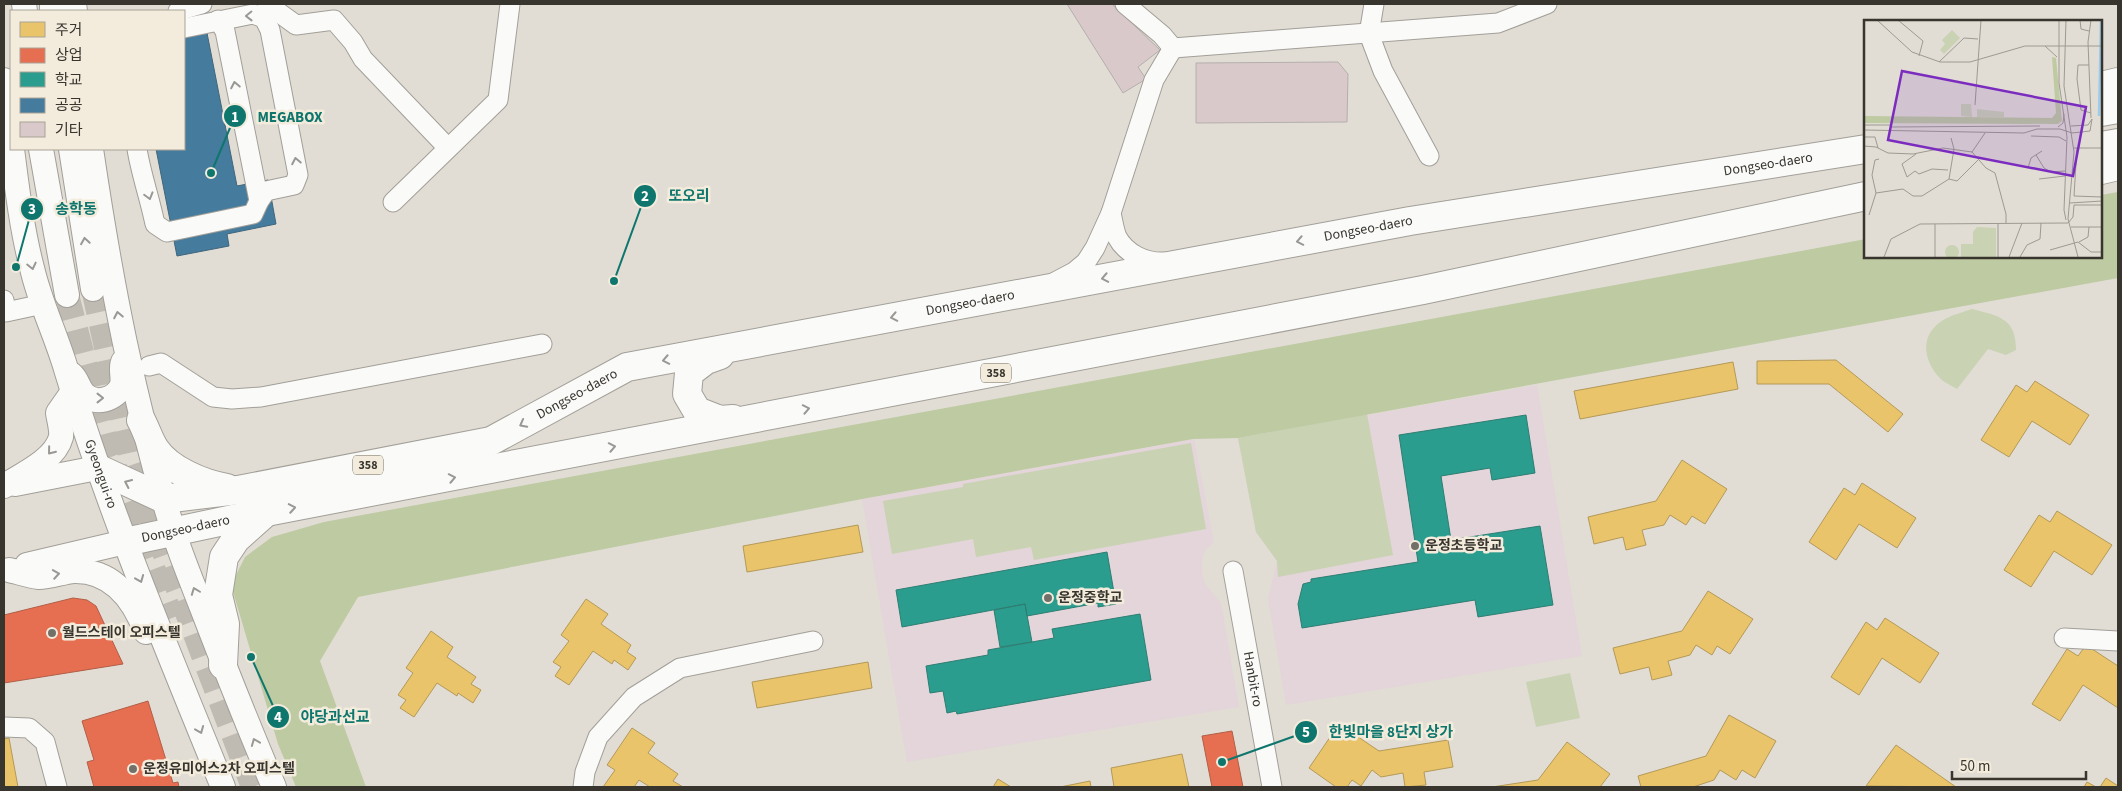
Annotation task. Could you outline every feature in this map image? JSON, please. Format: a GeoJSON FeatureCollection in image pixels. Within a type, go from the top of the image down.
{"type":"FeatureCollection","features":[{"type":"Feature","properties":{"kind":"highway"},"geometry":{"type":"LineString","coordinates":[[2102,86],[2118,82]]}},
{"type":"Feature","properties":{"kind":"highway"},"geometry":{"type":"LineString","coordinates":[[2102,112],[2118,109]]}},
{"type":"Feature","properties":{"kind":"highway"},"geometry":{"type":"LineString","coordinates":[[1410,221],[1864,131]]}},
{"type":"Feature","properties":{"kind":"highway"},"geometry":{"type":"LineString","coordinates":[[2102,146],[2118,143]]}},
{"type":"Feature","properties":{"kind":"highway","name":"Dongseo-daero"},"geometry":{"type":"LineString","coordinates":[[164,499],[238,490],[491,441],[627,368],[1410,221],[1864,149]]}},
{"type":"Feature","properties":{"kind":"highway"},"geometry":{"type":"LineString","coordinates":[[2102,170],[2118,166]]}},
{"type":"Feature","properties":{"kind":"highway","name":"Dongseo-daero"},"geometry":{"type":"LineString","coordinates":[[125,542],[266,512],[1423,290],[1864,196]]}},
{"type":"Feature","properties":{"kind":"highway"},"geometry":{"type":"LineString","coordinates":[[1423,290],[1864,212]]}},
{"type":"Feature","properties":{"kind":"highway"},"geometry":{"type":"LineString","coordinates":[[759,343],[706,360],[689,373],[687,394],[696,411],[720,420],[770,416]]}},
{"type":"Feature","properties":{"kind":"highway"},"geometry":{"type":"LineString","coordinates":[[141,420],[156,450],[181,472],[208,485],[238,490]]}},
{"type":"Feature","properties":{"kind":"highway"},"geometry":{"type":"LineString","coordinates":[[97,468],[164,499]]}},
{"type":"Feature","properties":{"kind":"highway"},"geometry":{"type":"LineString","coordinates":[[224,665],[225,624],[218,595],[224,557],[236,539],[266,512]]}},
{"type":"Feature","properties":{"kind":"main road"},"geometry":{"type":"LineString","coordinates":[[4,80],[10,134]]}},
{"type":"Feature","properties":{"kind":"main road","name":"Gyeongui-ro"},"geometry":{"type":"LineString","coordinates":[[12,150],[32,269],[66,369],[72,393],[97,468],[125,542],[223,787]]}},
{"type":"Feature","properties":{"kind":"main road"},"geometry":{"type":"LineString","coordinates":[[41,150],[67,295]]}},
{"type":"Feature","properties":{"kind":"main road"},"geometry":{"type":"LineString","coordinates":[[71,150],[93,289]]}},
{"type":"Feature","properties":{"kind":"main road"},"geometry":{"type":"LineString","coordinates":[[91,150],[106,253],[141,420],[173,531],[224,665],[274,787]]}},
{"type":"Feature","properties":{"kind":"main road"},"geometry":{"type":"LineString","coordinates":[[66,369],[75,378],[83,393],[89,398],[104,399],[112,397],[119,392],[124,376],[121,366],[127,355]]}},
{"type":"Feature","properties":{"kind":"main road"},"geometry":{"type":"LineString","coordinates":[[4,487],[42,461],[55,448],[61,436],[58,413],[72,393]]}},
{"type":"Feature","properties":{"kind":"main road"},"geometry":{"type":"LineString","coordinates":[[4,487],[97,468]]}},
{"type":"Feature","properties":{"kind":"main road"},"geometry":{"type":"LineString","coordinates":[[6,571],[125,542]]}},
{"type":"Feature","properties":{"kind":"main road"},"geometry":{"type":"LineString","coordinates":[[6,571],[39,577],[75,571],[110,581],[125,592],[141,621],[156,658],[178,675]]}},
{"type":"Feature","properties":{"kind":"street"},"geometry":{"type":"LineString","coordinates":[[181,10],[202,4]]}},
{"type":"Feature","properties":{"kind":"street"},"geometry":{"type":"LineString","coordinates":[[268,4],[296,25],[334,20],[353,42],[363,59],[448,148]]}},
{"type":"Feature","properties":{"kind":"street"},"geometry":{"type":"LineString","coordinates":[[393,202],[498,100],[510,4]]}},
{"type":"Feature","properties":{"kind":"street"},"geometry":{"type":"LineString","coordinates":[[1125,4],[1162,34],[1172,48]]}},
{"type":"Feature","properties":{"kind":"street"},"geometry":{"type":"LineString","coordinates":[[1374,4],[1369,34],[1383,71],[1429,156]]}},
{"type":"Feature","properties":{"kind":"street"},"geometry":{"type":"LineString","coordinates":[[1172,48],[1498,23],[1547,4]]}},
{"type":"Feature","properties":{"kind":"street"},"geometry":{"type":"LineString","coordinates":[[137,150],[156,224],[167,232],[253,214],[258,201],[266,191],[294,185],[298,174],[270,30],[264,18],[254,14],[185,28]]}},
{"type":"Feature","properties":{"kind":"street"},"geometry":{"type":"LineString","coordinates":[[218,20],[224,31],[258,201]]}},
{"type":"Feature","properties":{"kind":"street"},"geometry":{"type":"LineString","coordinates":[[1036,291],[1063,279],[1086,262],[1095,248],[1111,213],[1154,80],[1172,48]]}},
{"type":"Feature","properties":{"kind":"street"},"geometry":{"type":"LineString","coordinates":[[1111,213],[1116,236],[1127,251],[1141,258],[1160,262],[1199,260]]}},
{"type":"Feature","properties":{"kind":"street"},"geometry":{"type":"LineString","coordinates":[[4,308],[43,304]]}},
{"type":"Feature","properties":{"kind":"street"},"geometry":{"type":"LineString","coordinates":[[149,366],[161,363],[213,397],[232,399],[261,397],[542,344]]}},
{"type":"Feature","properties":{"kind":"street","name":"Hanbit-ro"},"geometry":{"type":"LineString","coordinates":[[1233,571],[1272,787]]}},
{"type":"Feature","properties":{"kind":"street"},"geometry":{"type":"LineString","coordinates":[[2064,638],[2118,641]]}},
{"type":"Feature","properties":{"kind":"street"},"geometry":{"type":"LineString","coordinates":[[583,787],[585,772],[598,737],[634,696],[680,668],[813,641]]}},
{"type":"Feature","properties":{"kind":"street"},"geometry":{"type":"LineString","coordinates":[[4,727],[29,728],[45,742],[57,787]]}},
{"type":"Feature","properties":{"kind":"shaded area","name":"운정초등학교"},"geometry":{"type":"Polygon","coordinates":[[[1537,385],[1582,656],[1286,705],[1268,599],[1277,561],[1256,532],[1238,438],[1537,385]]]}},
{"type":"Feature","properties":{"kind":"shaded area","name":"운정중학교"},"geometry":{"type":"Polygon","coordinates":[[[1194,439],[1214,542],[1205,550],[1202,560],[1202,573],[1205,584],[1221,603],[1239,707],[907,762],[862,499],[1194,439]]]}},
{"type":"Feature","properties":{"kind":"green space"},"geometry":{"type":"Polygon","coordinates":[[[2118,192],[2118,278],[1238,438],[1193,439],[862,499],[358,597],[320,661],[366,787],[296,787],[278,744],[231,585],[245,557],[272,537],[324,522],[1864,239],[1864,258],[2102,258],[2102,195],[2118,192]]]}},
{"type":"Feature","properties":{"kind":"green space"},"geometry":{"type":"Polygon","coordinates":[[[1972,309],[2004,320],[2013,331],[2016,350],[2006,355],[1988,349],[1957,389],[1942,380],[1932,368],[1926,344],[1932,330],[1938,323],[1972,309]]]}},
{"type":"Feature","properties":{"kind":"green space"},"geometry":{"type":"Polygon","coordinates":[[[1367,414],[1393,555],[1278,577],[1277,561],[1256,532],[1238,438],[1367,414]]]}},
{"type":"Feature","properties":{"kind":"green space"},"geometry":{"type":"Polygon","coordinates":[[[1191,443],[1206,529],[1034,560],[1031,547],[976,557],[973,539],[892,554],[883,501],[963,487],[963,484],[1191,443]]]}},
{"type":"Feature","properties":{"kind":"green space"},"geometry":{"type":"Polygon","coordinates":[[[1570,673],[1580,718],[1536,727],[1526,682],[1570,673]]]}},
{"type":"Feature","properties":{"kind":"building: 주거"},"geometry":{"type":"Polygon","coordinates":[[[1836,360],[1903,414],[1888,432],[1829,384],[1757,384],[1757,361],[1836,360]]]}},
{"type":"Feature","properties":{"kind":"building: 주거"},"geometry":{"type":"Polygon","coordinates":[[[1733,362],[1738,389],[1580,419],[1574,391],[1733,362]]]}},
{"type":"Feature","properties":{"kind":"building: 주거"},"geometry":{"type":"Polygon","coordinates":[[[2035,381],[2089,415],[2070,445],[2032,421],[2009,457],[1981,440],[2016,385],[2027,392],[2035,381]]]}},
{"type":"Feature","properties":{"kind":"building: 주거"},"geometry":{"type":"Polygon","coordinates":[[[1682,460],[1727,489],[1705,524],[1692,516],[1686,525],[1670,515],[1664,525],[1642,530],[1646,545],[1626,550],[1623,537],[1594,544],[1588,517],[1656,501],[1682,460]]]}},
{"type":"Feature","properties":{"kind":"building: 주거"},"geometry":{"type":"Polygon","coordinates":[[[1862,483],[1916,518],[1897,548],[1859,524],[1836,560],[1809,542],[1844,488],[1855,495],[1862,483]]]}},
{"type":"Feature","properties":{"kind":"building: 주거"},"geometry":{"type":"Polygon","coordinates":[[[2057,511],[2112,545],[2092,575],[2054,551],[2031,587],[2004,570],[2039,515],[2050,522],[2057,511]]]}},
{"type":"Feature","properties":{"kind":"building: 주거"},"geometry":{"type":"Polygon","coordinates":[[[858,525],[863,552],[747,572],[743,546],[858,525]]]}},
{"type":"Feature","properties":{"kind":"building: 주거"},"geometry":{"type":"Polygon","coordinates":[[[1708,591],[1753,619],[1730,654],[1717,646],[1712,655],[1696,645],[1690,655],[1668,661],[1672,675],[1652,680],[1649,667],[1620,674],[1613,648],[1682,631],[1708,591]]]}},
{"type":"Feature","properties":{"kind":"building: 주거"},"geometry":{"type":"Polygon","coordinates":[[[586,599],[608,614],[601,624],[631,645],[627,652],[636,658],[628,670],[614,660],[612,664],[593,651],[569,685],[555,676],[561,667],[553,662],[569,641],[561,635],[586,599]]]}},
{"type":"Feature","properties":{"kind":"building: 주거","name":"월드스테이 오피스텔"},"geometry":{"type":"Polygon","coordinates":[[[96,609],[106,666],[77,671],[71,641],[64,642],[67,658],[10,668],[8,653],[4,654],[4,625],[96,609]]]}},
{"type":"Feature","properties":{"kind":"building: 주거"},"geometry":{"type":"Polygon","coordinates":[[[1885,618],[1939,653],[1920,683],[1882,658],[1859,695],[1831,677],[1866,622],[1877,630],[1885,618]]]}},
{"type":"Feature","properties":{"kind":"building: 주거"},"geometry":{"type":"Polygon","coordinates":[[[431,631],[453,647],[447,657],[476,677],[471,684],[481,690],[473,703],[458,693],[457,696],[437,683],[414,717],[400,708],[406,700],[398,695],[413,673],[406,668],[431,631]]]}},
{"type":"Feature","properties":{"kind":"building: 주거"},"geometry":{"type":"Polygon","coordinates":[[[2086,645],[2118,666],[2118,708],[2083,685],[2060,721],[2032,704],[2067,649],[2078,656],[2086,645]]]}},
{"type":"Feature","properties":{"kind":"building: 주거"},"geometry":{"type":"Polygon","coordinates":[[[868,662],[872,688],[757,708],[752,682],[868,662]]]}},
{"type":"Feature","properties":{"kind":"building: 주거"},"geometry":{"type":"Polygon","coordinates":[[[1729,715],[1776,741],[1755,778],[1742,770],[1736,780],[1720,770],[1714,780],[1693,787],[1641,787],[1638,776],[1706,756],[1729,715]]]}},
{"type":"Feature","properties":{"kind":"building: 주거"},"geometry":{"type":"Polygon","coordinates":[[[1339,724],[1379,751],[1448,740],[1453,767],[1424,772],[1426,785],[1405,787],[1403,773],[1381,777],[1372,770],[1361,786],[1352,780],[1347,787],[1336,787],[1309,768],[1339,724]]]}},
{"type":"Feature","properties":{"kind":"building: 주거"},"geometry":{"type":"Polygon","coordinates":[[[632,728],[655,743],[648,753],[678,774],[673,781],[683,787],[650,787],[639,780],[634,787],[603,787],[615,770],[607,765],[632,728]]]}},
{"type":"Feature","properties":{"kind":"building: 주거","name":"운정유미어스2차 오피스텔"},"geometry":{"type":"Polygon","coordinates":[[[154,733],[171,787],[106,787],[95,750],[114,744],[116,749],[135,743],[133,739],[154,733]]]}},
{"type":"Feature","properties":{"kind":"building: 주거"},"geometry":{"type":"Polygon","coordinates":[[[9,738],[18,787],[4,787],[4,739],[9,738]]]}},
{"type":"Feature","properties":{"kind":"building: 주거"},"geometry":{"type":"Polygon","coordinates":[[[1567,742],[1610,774],[1600,787],[1492,787],[1538,780],[1567,742]]]}},
{"type":"Feature","properties":{"kind":"building: 주거"},"geometry":{"type":"Polygon","coordinates":[[[1896,745],[1956,787],[1866,786],[1896,745]]]}},
{"type":"Feature","properties":{"kind":"building: 주거"},"geometry":{"type":"Polygon","coordinates":[[[1182,754],[1189,787],[1114,787],[1111,768],[1182,754]]]}},
{"type":"Feature","properties":{"kind":"building: 주거"},"geometry":{"type":"Polygon","coordinates":[[[2106,778],[2118,786],[2118,787],[2100,787],[2106,778]]]}},
{"type":"Feature","properties":{"kind":"building: 주거"},"geometry":{"type":"Polygon","coordinates":[[[998,779],[1011,787],[993,787],[998,779]]]}},
{"type":"Feature","properties":{"kind":"building: 주거"},"geometry":{"type":"Polygon","coordinates":[[[1090,781],[1091,787],[1060,787],[1090,781]]]}},
{"type":"Feature","properties":{"kind":"building: 주거"},"geometry":{"type":"Polygon","coordinates":[[[2087,782],[2096,787],[2084,787],[2087,782]]]}},
{"type":"Feature","properties":{"kind":"building: 상업","name":"월드스테이 오피스텔"},"geometry":{"type":"Polygon","coordinates":[[[73,598],[87,600],[96,606],[123,664],[4,683],[4,615],[73,598]]]}},
{"type":"Feature","properties":{"kind":"building: 상업"},"geometry":{"type":"Polygon","coordinates":[[[148,701],[173,783],[178,782],[179,787],[94,787],[87,762],[94,760],[82,721],[148,701]]]}},
{"type":"Feature","properties":{"kind":"building: 상업"},"geometry":{"type":"Polygon","coordinates":[[[1232,731],[1243,787],[1212,787],[1202,736],[1232,731]]]}},
{"type":"Feature","properties":{"kind":"building: 학교"},"geometry":{"type":"Polygon","coordinates":[[[1526,415],[1535,473],[1492,480],[1490,468],[1441,476],[1451,540],[1540,526],[1553,605],[1478,617],[1475,600],[1302,628],[1298,604],[1303,584],[1311,582],[1311,579],[1418,562],[1399,435],[1526,415]]]}},
{"type":"Feature","properties":{"kind":"building: 학교"},"geometry":{"type":"Polygon","coordinates":[[[1107,552],[1116,604],[1098,607],[1098,603],[1027,616],[1025,604],[902,627],[896,590],[1107,552]]]}},
{"type":"Feature","properties":{"kind":"building: 학교"},"geometry":{"type":"Polygon","coordinates":[[[1025,604],[1032,642],[1000,647],[994,610],[1025,604]]]}},
{"type":"Feature","properties":{"kind":"building: 학교"},"geometry":{"type":"Polygon","coordinates":[[[1140,614],[1151,680],[957,714],[956,711],[947,713],[943,691],[930,693],[926,666],[988,655],[988,650],[1054,638],[1052,629],[1140,614]]]}},
{"type":"Feature","properties":{"kind":"building: 공공"},"geometry":{"type":"Polygon","coordinates":[[[207,33],[237,186],[268,180],[276,224],[227,234],[229,246],[177,256],[156,150],[185,150],[185,38],[207,33]]]}},
{"type":"Feature","properties":{"kind":"building: 기타"},"geometry":{"type":"Polygon","coordinates":[[[1067,4],[1112,4],[1160,50],[1138,67],[1146,79],[1123,93],[1067,4]]]}},
{"type":"Feature","properties":{"kind":"building: 기타"},"geometry":{"type":"Polygon","coordinates":[[[1338,62],[1348,74],[1347,122],[1196,123],[1196,63],[1338,62]]]}},
{"type":"Feature","properties":{"kind":"tunnel"},"geometry":{"type":"LineString","coordinates":[[93,289],[130,455],[162,547],[253,787]]}},
{"type":"Feature","properties":{"kind":"tunnel"},"geometry":{"type":"LineString","coordinates":[[67,295],[107,447],[172,618]]}},
{"type":"Feature","properties":{"kind":"place","name":"MEGABOX"},"geometry":{"type":"Point","coordinates":[211,173]}},
{"type":"Feature","properties":{"kind":"place","name":"송학동"},"geometry":{"type":"Point","coordinates":[16,267]}},
{"type":"Feature","properties":{"kind":"place","name":"또오리"},"geometry":{"type":"Point","coordinates":[614,281]}},
{"type":"Feature","properties":{"kind":"place","name":"운정초등학교"},"geometry":{"type":"Point","coordinates":[1415,546]}},
{"type":"Feature","properties":{"kind":"place","name":"운정중학교"},"geometry":{"type":"Point","coordinates":[1048,598]}},
{"type":"Feature","properties":{"kind":"place","name":"월드스테이 오피스텔"},"geometry":{"type":"Point","coordinates":[52,633]}},
{"type":"Feature","properties":{"kind":"place","name":"야당과선교"},"geometry":{"type":"Point","coordinates":[251,657]}},
{"type":"Feature","properties":{"kind":"place","name":"한빛마을 8단지 상가"},"geometry":{"type":"Point","coordinates":[1222,762]}},
{"type":"Feature","properties":{"kind":"place","name":"운정유미어스2차 오피스텔"},"geometry":{"type":"Point","coordinates":[133,769]}}]}
